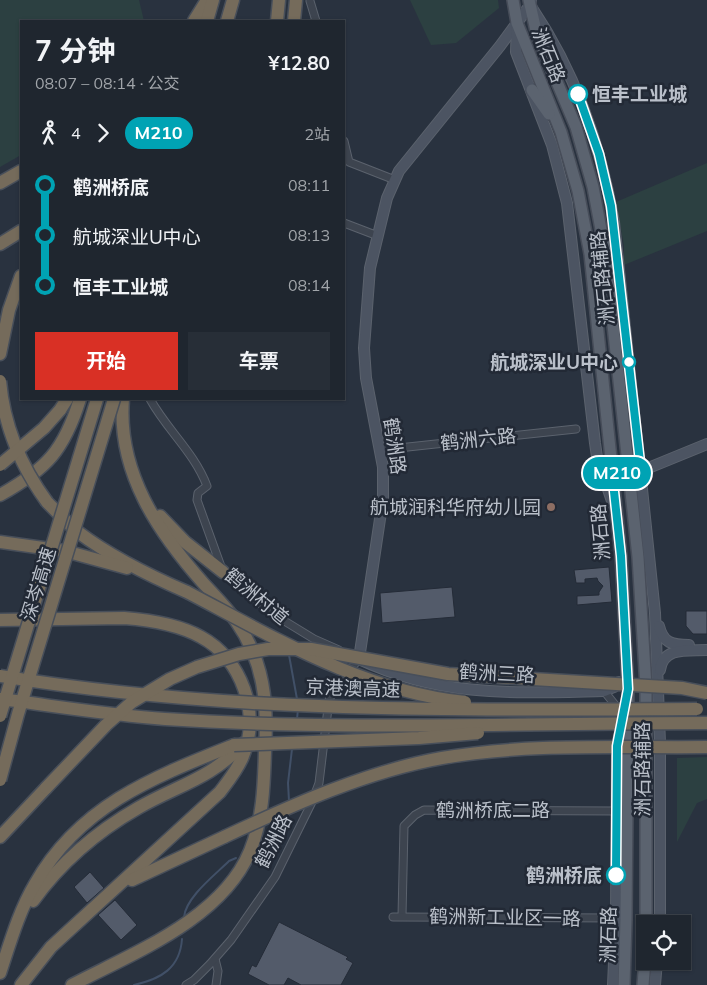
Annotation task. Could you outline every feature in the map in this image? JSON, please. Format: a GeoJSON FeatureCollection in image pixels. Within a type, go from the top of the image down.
{"type":"FeatureCollection","features":[{"type":"Feature","properties":{"kind":"highway"},"geometry":{"type":"LineString","coordinates":[[195,20],[210,0]]}},
{"type":"Feature","properties":{"kind":"highway"},"geometry":{"type":"LineString","coordinates":[[203,20],[210,0]]}},
{"type":"Feature","properties":{"kind":"highway"},"geometry":{"type":"LineString","coordinates":[[207,20],[210,0]]}},
{"type":"Feature","properties":{"kind":"highway"},"geometry":{"type":"LineString","coordinates":[[226,20],[233,0]]}},
{"type":"Feature","properties":{"kind":"highway"},"geometry":{"type":"LineString","coordinates":[[277,20],[279,0]]}},
{"type":"Feature","properties":{"kind":"highway"},"geometry":{"type":"LineString","coordinates":[[294,20],[296,0]]}},
{"type":"Feature","properties":{"kind":"highway"},"geometry":{"type":"LineString","coordinates":[[0,182],[20,172]]}},
{"type":"Feature","properties":{"kind":"highway"},"geometry":{"type":"LineString","coordinates":[[0,244],[20,232]]}},
{"type":"Feature","properties":{"kind":"highway"},"geometry":{"type":"LineString","coordinates":[[0,354],[8,310],[20,279]]}},
{"type":"Feature","properties":{"kind":"highway"},"geometry":{"type":"LineString","coordinates":[[0,381],[10,436],[26,470],[47,502],[78,532],[157,579],[187,592],[327,664],[361,678],[413,693],[471,703],[619,702],[702,709]]}},
{"type":"Feature","properties":{"kind":"highway"},"geometry":{"type":"LineString","coordinates":[[0,465],[44,428],[66,400]]}},
{"type":"Feature","properties":{"kind":"highway"},"geometry":{"type":"LineString","coordinates":[[0,494],[34,473],[50,460],[62,444],[71,427],[80,400]]}},
{"type":"Feature","properties":{"kind":"highway","name":"深岑高速"},"geometry":{"type":"LineString","coordinates":[[0,716],[97,400]]}},
{"type":"Feature","properties":{"kind":"highway","name":"深岑高速"},"geometry":{"type":"LineString","coordinates":[[0,780],[18,714],[114,400]]}},
{"type":"Feature","properties":{"kind":"highway"},"geometry":{"type":"LineString","coordinates":[[72,985],[118,962],[183,925],[223,893],[234,880],[250,852],[258,825],[262,797],[267,711],[263,682],[255,654],[235,619],[164,535],[146,506],[133,474],[126,445],[123,400]]}},
{"type":"Feature","properties":{"kind":"highway"},"geometry":{"type":"LineString","coordinates":[[133,474],[152,506],[172,531],[224,572]]}},
{"type":"Feature","properties":{"kind":"highway"},"geometry":{"type":"LineString","coordinates":[[0,542],[86,556],[157,579]]}},
{"type":"Feature","properties":{"kind":"highway"},"geometry":{"type":"LineString","coordinates":[[0,620],[144,620],[185,629],[202,637],[227,659],[242,685],[250,711],[251,726],[243,757],[235,772],[220,792],[51,947],[21,985]]}},
{"type":"Feature","properties":{"kind":"highway"},"geometry":{"type":"LineString","coordinates":[[0,837],[118,713],[170,679],[197,667],[239,654],[268,649],[311,649],[448,674],[682,688],[707,693]]}},
{"type":"Feature","properties":{"kind":"highway","name":"京港澳高速"},"geometry":{"type":"LineString","coordinates":[[0,676],[164,697],[257,703],[432,709],[702,709]]}},
{"type":"Feature","properties":{"kind":"highway","name":"京港澳高速"},"geometry":{"type":"LineString","coordinates":[[0,699],[164,719],[260,724],[422,726],[707,723]]}},
{"type":"Feature","properties":{"kind":"highway"},"geometry":{"type":"LineString","coordinates":[[0,973],[26,903],[46,866],[90,817],[149,780],[234,744],[419,738],[572,724]]}},
{"type":"Feature","properties":{"kind":"highway"},"geometry":{"type":"LineString","coordinates":[[16,929],[29,907],[57,872],[86,843],[146,804],[214,770],[249,737]]}},
{"type":"Feature","properties":{"kind":"highway"},"geometry":{"type":"LineString","coordinates":[[110,893],[162,864],[347,786],[441,758],[508,750],[707,747]]}},
{"type":"Feature","properties":{"kind":"main road","name":"洲石路"},"geometry":{"type":"LineString","coordinates":[[514,0],[517,23],[561,132],[578,191],[590,254],[607,474],[616,514],[628,689],[621,919],[624,985]]}},
{"type":"Feature","properties":{"kind":"main road","name":"洲石路"},"geometry":{"type":"LineString","coordinates":[[530,2],[537,35],[576,127],[593,187],[605,251],[638,556],[646,687],[646,915]]}},
{"type":"Feature","properties":{"kind":"main road","name":"鹤洲路"},"geometry":{"type":"LineString","coordinates":[[359,660],[383,499],[383,467],[366,378],[364,348],[370,268],[387,198],[399,171],[517,23],[530,2]]}},
{"type":"Feature","properties":{"kind":"main road","name":"洲石路辅路"},"geometry":{"type":"LineString","coordinates":[[530,2],[566,68],[585,111],[608,185],[614,222],[655,612],[658,686],[660,915]]}},
{"type":"Feature","properties":{"kind":"main road","name":"洲石路辅路"},"geometry":{"type":"LineString","coordinates":[[517,23],[516,52],[552,144],[568,203],[595,443],[607,474]]}},
{"type":"Feature","properties":{"kind":"main road"},"geometry":{"type":"LineString","coordinates":[[532,90],[561,132]]}},
{"type":"Feature","properties":{"kind":"main road"},"geometry":{"type":"LineString","coordinates":[[607,474],[641,471],[707,444]]}},
{"type":"Feature","properties":{"kind":"main road"},"geometry":{"type":"LineString","coordinates":[[655,612],[660,630],[666,641],[680,645],[707,644]]}},
{"type":"Feature","properties":{"kind":"main road"},"geometry":{"type":"LineString","coordinates":[[658,686],[662,661],[670,653],[707,650]]}},
{"type":"Feature","properties":{"kind":"main road","name":"鹤洲三路"},"geometry":{"type":"LineString","coordinates":[[359,660],[376,668],[421,683],[466,691],[520,693],[604,691]]}},
{"type":"Feature","properties":{"kind":"main road"},"geometry":{"type":"LineString","coordinates":[[604,691],[614,687],[622,679],[627,668]]}},
{"type":"Feature","properties":{"kind":"main road","name":"洲石路辅路"},"geometry":{"type":"LineString","coordinates":[[621,919],[616,881],[617,746],[628,689]]}},
{"type":"Feature","properties":{"kind":"main road"},"geometry":{"type":"LineString","coordinates":[[613,985],[621,919]]}},
{"type":"Feature","properties":{"kind":"main road","name":"洲石路"},"geometry":{"type":"LineString","coordinates":[[643,985],[644,970]]}},
{"type":"Feature","properties":{"kind":"main road"},"geometry":{"type":"LineString","coordinates":[[655,985],[656,970]]}},
{"type":"Feature","properties":{"kind":"street"},"geometry":{"type":"LineString","coordinates":[[310,1],[316,20]]}},
{"type":"Feature","properties":{"kind":"street"},"geometry":{"type":"LineString","coordinates":[[345,144],[349,162],[395,180]]}},
{"type":"Feature","properties":{"kind":"street"},"geometry":{"type":"LineString","coordinates":[[345,223],[378,236]]}},
{"type":"Feature","properties":{"kind":"street","name":"鹤洲村道"},"geometry":{"type":"LineString","coordinates":[[151,400],[159,415],[187,448],[202,472],[207,486],[198,493],[197,500],[224,572],[273,614],[314,638],[359,660]]}},
{"type":"Feature","properties":{"kind":"street","name":"鹤洲六路"},"geometry":{"type":"LineString","coordinates":[[380,450],[576,429]]}},
{"type":"Feature","properties":{"kind":"street","name":"鹤洲路"},"geometry":{"type":"LineString","coordinates":[[186,985],[194,980],[215,959],[253,911],[275,877],[312,802],[319,782],[330,700],[335,688],[359,660]]}},
{"type":"Feature","properties":{"kind":"street"},"geometry":{"type":"LineString","coordinates":[[604,691],[616,706],[617,746]]}},
{"type":"Feature","properties":{"kind":"street","name":"鹤洲桥底二路"},"geometry":{"type":"LineString","coordinates":[[402,916],[404,826],[415,815],[424,810],[617,811]]}},
{"type":"Feature","properties":{"kind":"street","name":"鹤洲新工业区一路"},"geometry":{"type":"LineString","coordinates":[[394,917],[621,919]]}},
{"type":"Feature","properties":{"kind":"street"},"geometry":{"type":"LineString","coordinates":[[215,959],[218,971],[216,985]]}},
{"type":"Feature","properties":{"kind":"green space"},"geometry":{"type":"Polygon","coordinates":[[[0,0],[139,0],[144,20],[20,20],[20,156],[0,167],[0,0]]]}},
{"type":"Feature","properties":{"kind":"green space"},"geometry":{"type":"Polygon","coordinates":[[[410,0],[498,0],[499,8],[456,43],[431,45],[410,0]]]}},
{"type":"Feature","properties":{"kind":"green space"},"geometry":{"type":"Polygon","coordinates":[[[707,163],[707,231],[624,265],[624,246],[616,202],[707,163]]]}},
{"type":"Feature","properties":{"kind":"green space"},"geometry":{"type":"Polygon","coordinates":[[[707,757],[707,799],[697,803],[677,842],[677,758],[707,757]]]}},
{"type":"Feature","properties":{"kind":"building"},"geometry":{"type":"Polygon","coordinates":[[[609,567],[612,602],[577,605],[577,596],[599,595],[603,586],[597,578],[585,579],[585,583],[576,583],[574,570],[609,567]]]}},
{"type":"Feature","properties":{"kind":"building"},"geometry":{"type":"Polygon","coordinates":[[[452,587],[455,617],[382,623],[380,593],[452,587]]]}},
{"type":"Feature","properties":{"kind":"building"},"geometry":{"type":"Polygon","coordinates":[[[686,611],[707,611],[707,634],[693,634],[686,626],[686,611]]]}},
{"type":"Feature","properties":{"kind":"building"},"geometry":{"type":"Polygon","coordinates":[[[90,872],[104,888],[87,903],[74,887],[90,872]]]}},
{"type":"Feature","properties":{"kind":"building"},"geometry":{"type":"Polygon","coordinates":[[[115,900],[137,925],[121,940],[98,915],[115,900]]]}},
{"type":"Feature","properties":{"kind":"building"},"geometry":{"type":"Polygon","coordinates":[[[279,922],[348,957],[346,959],[353,963],[341,985],[301,985],[288,978],[284,985],[269,985],[248,974],[252,965],[256,967],[279,922]]]}},
{"type":"Feature","properties":{"kind":"waterway"},"geometry":{"type":"LineString","coordinates":[[289,655],[297,699]]}},
{"type":"Feature","properties":{"kind":"waterway"},"geometry":{"type":"LineString","coordinates":[[297,719],[298,709]]}},
{"type":"Feature","properties":{"kind":"waterway"},"geometry":{"type":"LineString","coordinates":[[289,801],[288,783],[292,749]]}},
{"type":"Feature","properties":{"kind":"waterway"},"geometry":{"type":"LineString","coordinates":[[277,848],[288,813]]}},
{"type":"Feature","properties":{"kind":"waterway"},"geometry":{"type":"LineString","coordinates":[[184,917],[186,909],[195,894],[229,861],[236,858]]}},
{"type":"Feature","properties":{"kind":"waterway"},"geometry":{"type":"LineString","coordinates":[[134,985],[153,979],[167,971],[177,958],[182,939]]}},
{"type":"Feature","properties":{"kind":"bus line","name":"M210"},"geometry":{"type":"LineString","coordinates":[[578,94],[608,185],[614,222],[641,471],[612,473],[621,556],[628,689],[617,746],[616,875]]}},
{"type":"Feature","properties":{"kind":"place","name":"恒丰工业城"},"geometry":{"type":"Point","coordinates":[578,94]}},
{"type":"Feature","properties":{"kind":"place","name":"航城深业U中心"},"geometry":{"type":"Point","coordinates":[629,362]}},
{"type":"Feature","properties":{"kind":"place","name":"航城润科华府幼儿园"},"geometry":{"type":"Point","coordinates":[551,507]}},
{"type":"Feature","properties":{"kind":"place","name":"鹤洲桥底"},"geometry":{"type":"Point","coordinates":[616,875]}}]}
